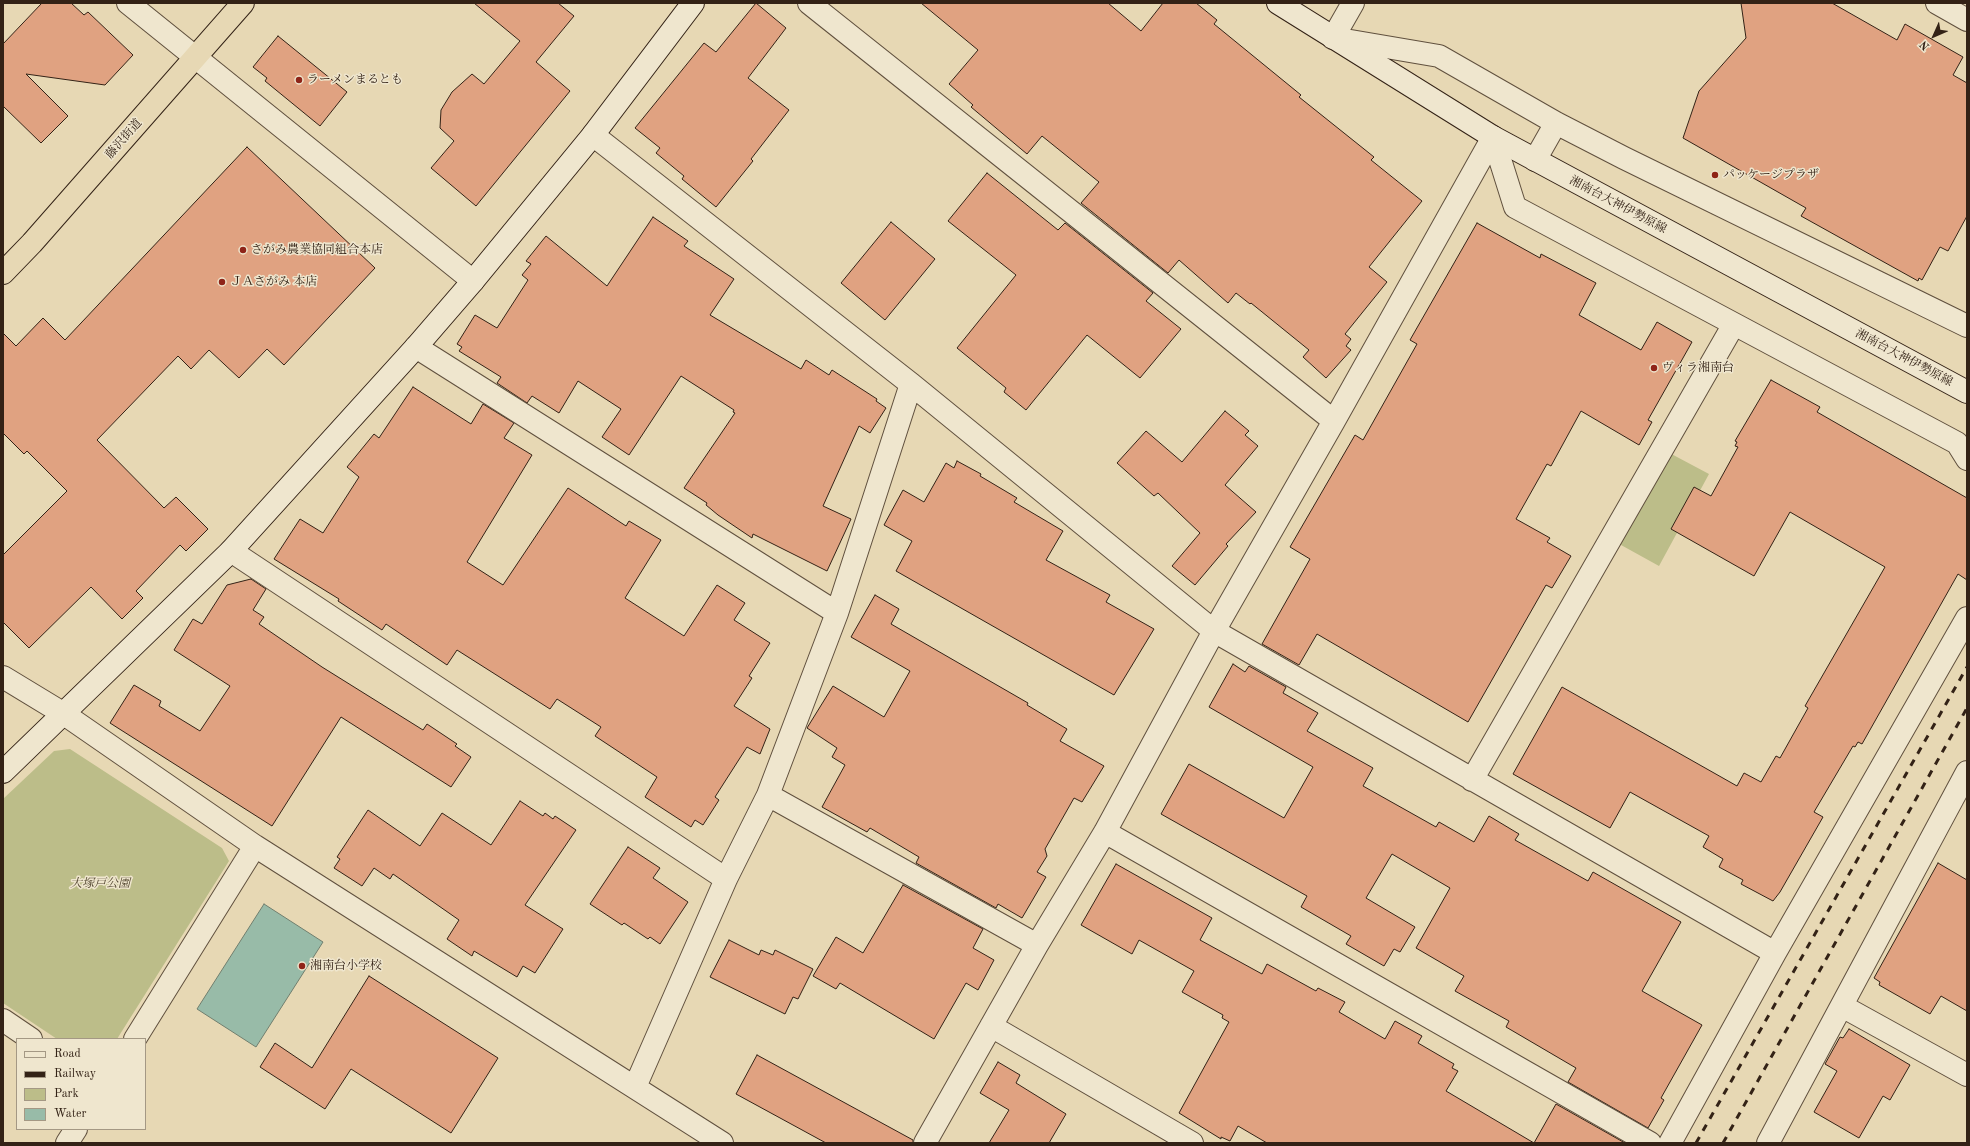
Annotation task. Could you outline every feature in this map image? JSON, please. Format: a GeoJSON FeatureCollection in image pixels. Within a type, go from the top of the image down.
{"type":"FeatureCollection","features":[{"type":"Feature","properties":{"kind":"highway","name":"藤沢街道"},"geometry":{"type":"LineString","coordinates":[[3,273],[32,243],[197,58],[243,3]]}},
{"type":"Feature","properties":{"kind":"street"},"geometry":{"type":"LineString","coordinates":[[128,3],[473,281]]}},
{"type":"Feature","properties":{"kind":"street"},"geometry":{"type":"LineString","coordinates":[[3,772],[231,551],[416,347],[473,281],[593,135],[693,3]]}},
{"type":"Feature","properties":{"kind":"street"},"geometry":{"type":"LineString","coordinates":[[808,3],[1334,421]]}},
{"type":"Feature","properties":{"kind":"street","name":"湘南台大神伊勢原線"},"geometry":{"type":"LineString","coordinates":[[1278,3],[1493,137],[1967,392]]}},
{"type":"Feature","properties":{"kind":"street"},"geometry":{"type":"LineString","coordinates":[[1353,3],[1333,38],[1439,56],[1556,123],[1624,158],[1967,326]]}},
{"type":"Feature","properties":{"kind":"street"},"geometry":{"type":"LineString","coordinates":[[1937,3],[1965,14]]}},
{"type":"Feature","properties":{"kind":"street"},"geometry":{"type":"LineString","coordinates":[[1535,160],[1556,123]]}},
{"type":"Feature","properties":{"kind":"street"},"geometry":{"type":"LineString","coordinates":[[593,135],[910,384],[1214,630],[1775,954]]}},
{"type":"Feature","properties":{"kind":"street"},"geometry":{"type":"LineString","coordinates":[[924,1143],[1037,945],[1105,832],[1214,630],[1334,421],[1493,137]]}},
{"type":"Feature","properties":{"kind":"street"},"geometry":{"type":"LineString","coordinates":[[1493,137],[1515,207],[1957,444],[1967,459]]}},
{"type":"Feature","properties":{"kind":"street"},"geometry":{"type":"LineString","coordinates":[[1472,780],[1734,324]]}},
{"type":"Feature","properties":{"kind":"street"},"geometry":{"type":"LineString","coordinates":[[416,347],[837,613]]}},
{"type":"Feature","properties":{"kind":"street"},"geometry":{"type":"LineString","coordinates":[[635,1087],[726,879],[768,795],[837,613],[910,384]]}},
{"type":"Feature","properties":{"kind":"street"},"geometry":{"type":"LineString","coordinates":[[231,551],[726,879]]}},
{"type":"Feature","properties":{"kind":"street"},"geometry":{"type":"LineString","coordinates":[[1670,1143],[1775,954],[1967,618]]}},
{"type":"Feature","properties":{"kind":"street"},"geometry":{"type":"LineString","coordinates":[[3,677],[64,714],[255,846],[722,1143]]}},
{"type":"Feature","properties":{"kind":"street"},"geometry":{"type":"LineString","coordinates":[[1768,1143],[1967,772]]}},
{"type":"Feature","properties":{"kind":"street"},"geometry":{"type":"LineString","coordinates":[[768,795],[1037,945]]}},
{"type":"Feature","properties":{"kind":"street"},"geometry":{"type":"LineString","coordinates":[[1105,832],[1650,1143]]}},
{"type":"Feature","properties":{"kind":"street"},"geometry":{"type":"LineString","coordinates":[[136,1038],[255,846]]}},
{"type":"Feature","properties":{"kind":"street"},"geometry":{"type":"LineString","coordinates":[[1842,1006],[1967,1075]]}},
{"type":"Feature","properties":{"kind":"street"},"geometry":{"type":"LineString","coordinates":[[3,1020],[30,1038]]}},
{"type":"Feature","properties":{"kind":"street"},"geometry":{"type":"LineString","coordinates":[[991,1026],[1192,1143]]}},
{"type":"Feature","properties":{"kind":"street"},"geometry":{"type":"LineString","coordinates":[[67,1143],[75,1130]]}},
{"type":"Feature","properties":{"kind":"green space"},"geometry":{"type":"Polygon","coordinates":[[[1662,449],[1709,474],[1659,566],[1612,540],[1662,449]]]}},
{"type":"Feature","properties":{"kind":"green space","name":"大塚戸公園"},"geometry":{"type":"Polygon","coordinates":[[[70,749],[222,848],[229,861],[118,1038],[56,1038],[3,1003],[3,799],[54,751],[70,749]]]}},
{"type":"Feature","properties":{"kind":"water"},"geometry":{"type":"Polygon","coordinates":[[[264,904],[323,942],[256,1047],[197,1009],[264,904]]]}},
{"type":"Feature","properties":{"kind":"building"},"geometry":{"type":"Polygon","coordinates":[[[42,3],[71,3],[84,15],[88,12],[133,55],[105,85],[26,74],[68,116],[41,143],[3,106],[3,44],[42,3]]]}},
{"type":"Feature","properties":{"kind":"building"},"geometry":{"type":"Polygon","coordinates":[[[474,3],[558,3],[574,16],[536,62],[570,91],[476,206],[431,168],[454,141],[440,128],[441,110],[452,92],[472,74],[484,84],[520,41],[474,3]]]}},
{"type":"Feature","properties":{"kind":"building"},"geometry":{"type":"Polygon","coordinates":[[[756,3],[786,28],[748,78],[789,110],[751,159],[753,161],[716,207],[682,179],[684,176],[656,153],[660,148],[635,128],[704,43],[716,52],[756,3]]]}},
{"type":"Feature","properties":{"kind":"building"},"geometry":{"type":"Polygon","coordinates":[[[921,3],[1108,3],[1141,31],[1163,3],[1196,3],[1217,20],[1214,24],[1301,95],[1299,97],[1374,157],[1371,160],[1422,201],[1369,267],[1387,282],[1345,334],[1351,339],[1346,346],[1351,350],[1326,378],[1303,357],[1309,350],[1251,303],[1250,304],[1236,293],[1228,303],[1179,260],[1168,273],[1081,203],[1099,182],[1042,136],[1027,154],[971,107],[973,105],[949,84],[978,50],[921,3]]]}},
{"type":"Feature","properties":{"kind":"building"},"geometry":{"type":"Polygon","coordinates":[[[1741,3],[1832,3],[1897,40],[1905,24],[1963,57],[1953,75],[1967,83],[1967,216],[1948,251],[1940,247],[1922,280],[1919,278],[1918,281],[1801,216],[1806,208],[1683,138],[1699,91],[1746,38],[1741,3]]]}},
{"type":"Feature","properties":{"kind":"building","name":"ラーメンまるとも"},"geometry":{"type":"Polygon","coordinates":[[[278,36],[347,92],[320,126],[265,81],[267,78],[253,67],[278,36]]]}},
{"type":"Feature","properties":{"kind":"building"},"geometry":{"type":"Polygon","coordinates":[[[247,147],[375,268],[284,365],[267,349],[239,378],[209,350],[191,369],[178,356],[97,440],[164,508],[176,497],[208,529],[186,551],[180,545],[136,591],[143,598],[122,619],[91,587],[29,648],[3,622],[3,555],[67,491],[27,451],[24,454],[3,433],[3,333],[16,346],[43,318],[65,340],[247,147]]]}},
{"type":"Feature","properties":{"kind":"building"},"geometry":{"type":"Polygon","coordinates":[[[987,173],[1058,230],[1065,223],[1153,293],[1146,301],[1181,329],[1140,378],[1087,335],[1026,410],[1004,392],[1006,388],[957,348],[1016,275],[948,221],[987,173]]]}},
{"type":"Feature","properties":{"kind":"building"},"geometry":{"type":"Polygon","coordinates":[[[653,217],[688,241],[684,246],[734,279],[710,315],[801,369],[806,360],[829,375],[832,370],[877,399],[876,401],[886,408],[870,433],[859,426],[823,506],[851,519],[827,571],[753,534],[752,538],[718,515],[706,505],[707,503],[684,488],[735,413],[733,412],[734,410],[681,376],[629,455],[602,437],[621,409],[578,381],[559,413],[532,396],[527,403],[497,383],[501,377],[459,351],[462,347],[457,344],[475,315],[497,328],[528,280],[522,275],[531,264],[526,261],[546,236],[607,286],[653,217]]]}},
{"type":"Feature","properties":{"kind":"building"},"geometry":{"type":"Polygon","coordinates":[[[891,222],[935,259],[885,320],[841,283],[891,222]]]}},
{"type":"Feature","properties":{"kind":"building"},"geometry":{"type":"Polygon","coordinates":[[[1477,223],[1540,258],[1541,254],[1596,283],[1579,315],[1641,350],[1657,322],[1692,342],[1648,420],[1652,422],[1639,445],[1581,411],[1551,466],[1547,464],[1516,519],[1550,538],[1547,542],[1571,556],[1552,588],[1546,585],[1468,722],[1317,634],[1299,665],[1262,644],[1310,559],[1290,547],[1355,435],[1363,440],[1417,344],[1410,340],[1477,223]]]}},
{"type":"Feature","properties":{"kind":"building"},"geometry":{"type":"Polygon","coordinates":[[[1771,380],[1820,407],[1817,412],[1967,498],[1967,580],[1958,574],[1862,744],[1858,742],[1855,747],[1853,746],[1814,812],[1823,817],[1780,892],[1773,901],[1741,884],[1743,880],[1719,867],[1723,859],[1703,847],[1709,836],[1630,792],[1610,828],[1513,774],[1562,687],[1737,786],[1744,773],[1761,782],[1776,756],[1780,758],[1808,708],[1805,706],[1885,567],[1790,512],[1754,576],[1671,529],[1694,487],[1711,496],[1738,447],[1735,446],[1737,442],[1735,441],[1771,380]]]}},
{"type":"Feature","properties":{"kind":"building"},"geometry":{"type":"Polygon","coordinates":[[[413,387],[471,424],[483,404],[514,423],[504,438],[532,455],[467,562],[503,585],[568,488],[626,526],[629,521],[661,540],[625,598],[684,636],[717,585],[745,603],[734,620],[770,643],[749,676],[752,678],[734,706],[770,729],[760,754],[747,747],[715,797],[719,800],[703,825],[695,820],[691,827],[645,797],[657,777],[595,736],[601,727],[557,699],[550,709],[457,650],[447,665],[386,624],[382,630],[338,601],[339,599],[274,559],[300,519],[323,533],[359,477],[347,467],[374,434],[379,438],[413,387]]]}},
{"type":"Feature","properties":{"kind":"building"},"geometry":{"type":"Polygon","coordinates":[[[1225,411],[1249,431],[1245,435],[1258,446],[1225,485],[1256,512],[1226,544],[1228,546],[1195,585],[1172,566],[1200,533],[1158,493],[1154,496],[1117,463],[1146,431],[1182,462],[1225,411]]]}},
{"type":"Feature","properties":{"kind":"building"},"geometry":{"type":"Polygon","coordinates":[[[957,461],[981,474],[980,476],[1017,498],[1014,502],[1063,531],[1046,560],[1110,595],[1106,602],[1154,629],[1114,695],[896,571],[912,541],[884,525],[903,490],[924,502],[946,463],[954,468],[957,461]]]}},
{"type":"Feature","properties":{"kind":"building"},"geometry":{"type":"Polygon","coordinates":[[[251,579],[266,589],[253,610],[264,617],[259,624],[322,667],[423,730],[427,724],[457,744],[455,746],[471,757],[451,787],[341,717],[272,826],[110,723],[134,685],[161,701],[159,706],[200,731],[230,686],[174,650],[193,619],[202,624],[227,585],[251,579]]]}},
{"type":"Feature","properties":{"kind":"building"},"geometry":{"type":"Polygon","coordinates":[[[875,595],[899,609],[891,624],[1028,703],[1027,705],[1067,729],[1060,741],[1104,766],[1082,802],[1074,798],[1045,849],[1047,856],[1037,872],[1046,877],[1022,918],[998,904],[996,908],[916,863],[919,857],[870,828],[867,832],[822,807],[845,765],[832,757],[837,748],[807,728],[833,686],[884,717],[910,671],[851,637],[875,595]]]}},
{"type":"Feature","properties":{"kind":"building"},"geometry":{"type":"Polygon","coordinates":[[[1233,664],[1245,672],[1249,666],[1286,687],[1283,693],[1318,713],[1307,731],[1373,768],[1363,786],[1436,827],[1439,822],[1474,842],[1489,816],[1519,834],[1515,840],[1588,881],[1593,872],[1681,922],[1642,991],[1702,1025],[1661,1098],[1664,1100],[1648,1128],[1568,1082],[1576,1068],[1506,1027],[1509,1021],[1455,991],[1464,976],[1416,948],[1450,888],[1392,854],[1366,898],[1415,927],[1400,952],[1394,949],[1384,966],[1346,944],[1351,936],[1301,907],[1307,896],[1161,814],[1189,764],[1284,818],[1313,767],[1209,707],[1233,664]]]}},
{"type":"Feature","properties":{"kind":"building"},"geometry":{"type":"Polygon","coordinates":[[[520,801],[543,816],[545,813],[553,819],[555,816],[576,830],[525,905],[563,929],[535,973],[523,966],[517,977],[474,951],[472,956],[447,939],[459,920],[393,874],[390,879],[374,868],[362,886],[334,868],[340,859],[337,857],[368,810],[420,846],[442,813],[491,845],[520,801]]]}},
{"type":"Feature","properties":{"kind":"building"},"geometry":{"type":"Polygon","coordinates":[[[628,847],[660,868],[653,878],[688,902],[660,944],[650,937],[648,939],[624,923],[622,925],[590,904],[628,847]]]}},
{"type":"Feature","properties":{"kind":"building"},"geometry":{"type":"Polygon","coordinates":[[[1938,863],[1967,880],[1967,1011],[1941,996],[1930,1014],[1879,985],[1880,982],[1874,978],[1938,863]]]}},
{"type":"Feature","properties":{"kind":"building"},"geometry":{"type":"Polygon","coordinates":[[[1116,864],[1212,918],[1200,940],[1262,974],[1267,964],[1316,991],[1318,988],[1345,1002],[1339,1012],[1385,1039],[1395,1021],[1422,1036],[1418,1043],[1454,1064],[1452,1068],[1458,1071],[1446,1091],[1534,1143],[1267,1143],[1238,1126],[1230,1141],[1221,1137],[1221,1139],[1179,1113],[1229,1022],[1222,1018],[1223,1015],[1182,992],[1194,971],[1139,940],[1132,954],[1081,925],[1116,864]]]}},
{"type":"Feature","properties":{"kind":"building"},"geometry":{"type":"Polygon","coordinates":[[[903,885],[983,929],[973,948],[994,960],[978,990],[966,983],[934,1039],[840,983],[836,989],[813,976],[836,937],[863,953],[903,885]]]}},
{"type":"Feature","properties":{"kind":"building"},"geometry":{"type":"Polygon","coordinates":[[[729,940],[759,955],[761,950],[773,955],[775,950],[813,969],[798,999],[793,997],[785,1014],[710,977],[729,940]]]}},
{"type":"Feature","properties":{"kind":"building"},"geometry":{"type":"Polygon","coordinates":[[[369,976],[498,1058],[451,1133],[351,1069],[325,1109],[260,1067],[275,1043],[312,1068],[369,976]]]}},
{"type":"Feature","properties":{"kind":"building"},"geometry":{"type":"Polygon","coordinates":[[[1849,1029],[1910,1065],[1890,1100],[1883,1096],[1859,1138],[1814,1112],[1837,1071],[1825,1064],[1840,1037],[1843,1038],[1849,1029]]]}},
{"type":"Feature","properties":{"kind":"building"},"geometry":{"type":"Polygon","coordinates":[[[757,1055],[913,1140],[913,1143],[826,1143],[736,1094],[757,1055]]]}},
{"type":"Feature","properties":{"kind":"building"},"geometry":{"type":"Polygon","coordinates":[[[998,1062],[1020,1075],[1016,1083],[1066,1114],[1049,1143],[989,1143],[1009,1110],[980,1093],[998,1062]]]}},
{"type":"Feature","properties":{"kind":"building"},"geometry":{"type":"Polygon","coordinates":[[[1556,1104],[1625,1143],[1534,1143],[1556,1104]]]}},
{"type":"Feature","properties":{"kind":"railway"},"geometry":{"type":"LineString","coordinates":[[1696,1143],[1967,667]]}},
{"type":"Feature","properties":{"kind":"railway"},"geometry":{"type":"LineString","coordinates":[[1723,1143],[1967,708]]}},
{"type":"Feature","properties":{"kind":"place","name":"ラーメンまるとも"},"geometry":{"type":"Point","coordinates":[299,80]}},
{"type":"Feature","properties":{"kind":"place","name":"パッケージプラザ"},"geometry":{"type":"Point","coordinates":[1715,175]}},
{"type":"Feature","properties":{"kind":"place","name":"さがみ農業協同組合本店"},"geometry":{"type":"Point","coordinates":[243,250]}},
{"type":"Feature","properties":{"kind":"place","name":"ＪＡさがみ 本店"},"geometry":{"type":"Point","coordinates":[222,282]}},
{"type":"Feature","properties":{"kind":"place","name":"ヴィラ湘南台"},"geometry":{"type":"Point","coordinates":[1654,368]}},
{"type":"Feature","properties":{"kind":"place","name":"湘南台小学校"},"geometry":{"type":"Point","coordinates":[302,966]}}]}
